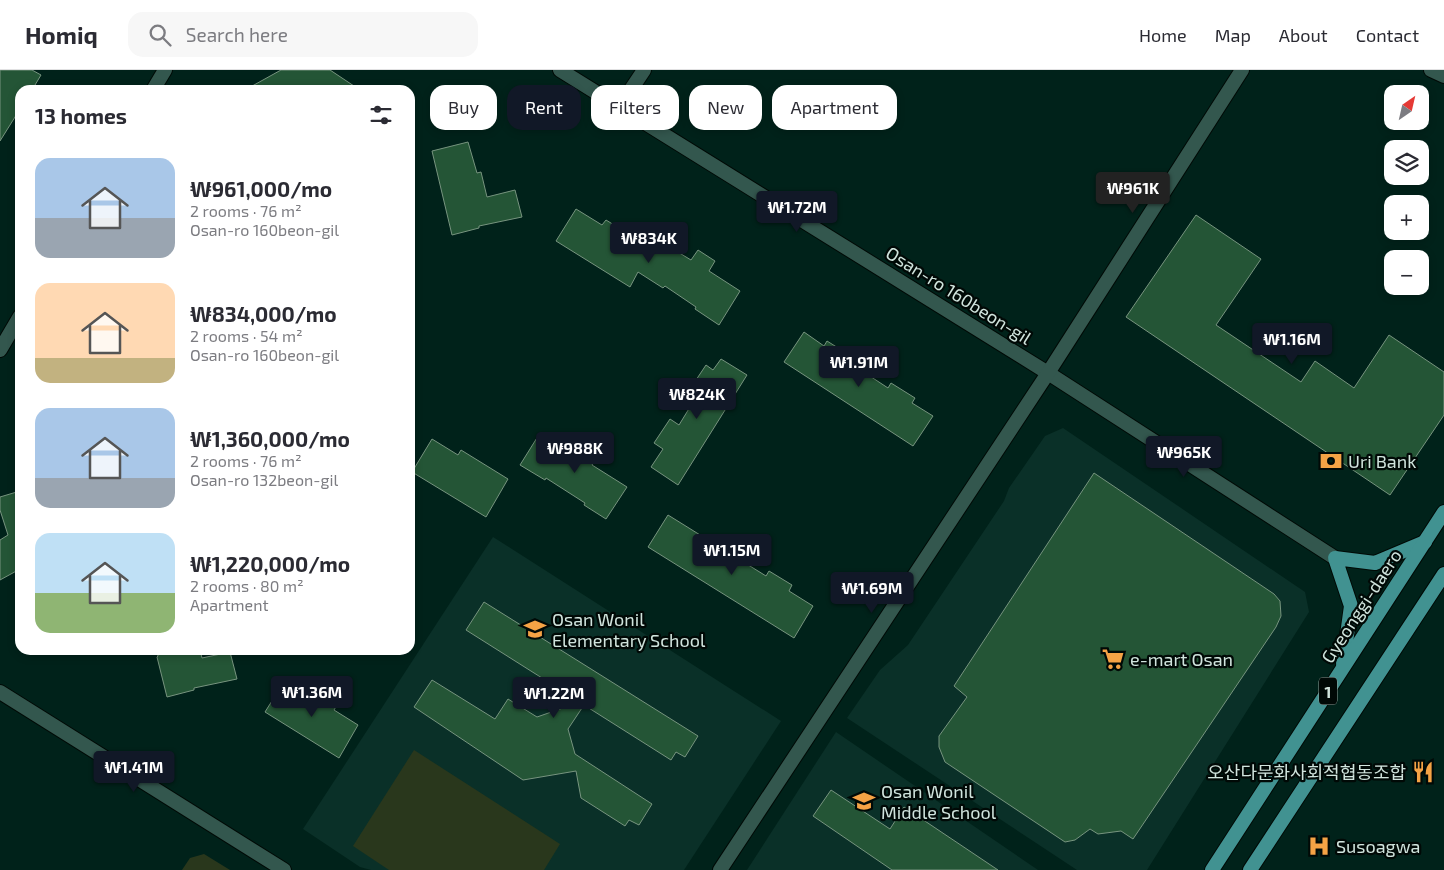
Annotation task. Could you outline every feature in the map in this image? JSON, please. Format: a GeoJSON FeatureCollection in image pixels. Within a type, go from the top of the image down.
{"type":"FeatureCollection","features":[{"type":"Feature","properties":{"kind":"main road","name":"Gyeonggi-daero"},"geometry":{"type":"LineString","coordinates":[[1212,870],[1444,512]]}},
{"type":"Feature","properties":{"kind":"main road"},"geometry":{"type":"LineString","coordinates":[[1343,669],[1351,606],[1335,558],[1376,563],[1425,542]]}},
{"type":"Feature","properties":{"kind":"main road","name":"1"},"geometry":{"type":"LineString","coordinates":[[1250,870],[1444,574]]}},
{"type":"Feature","properties":{"kind":"street"},"geometry":{"type":"LineString","coordinates":[[156,85],[165,70]]}},
{"type":"Feature","properties":{"kind":"street","name":"Osan-ro 160beon-gil"},"geometry":{"type":"LineString","coordinates":[[560,70],[591,89]]}},
{"type":"Feature","properties":{"kind":"street"},"geometry":{"type":"LineString","coordinates":[[634,85],[644,70]]}},
{"type":"Feature","properties":{"kind":"street"},"geometry":{"type":"LineString","coordinates":[[720,870],[1048,373],[1242,70]]}},
{"type":"Feature","properties":{"kind":"street"},"geometry":{"type":"LineString","coordinates":[[1431,70],[1444,76]]}},
{"type":"Feature","properties":{"kind":"street","name":"Osan-ro 160beon-gil"},"geometry":{"type":"LineString","coordinates":[[658,130],[1048,373],[1335,558]]}},
{"type":"Feature","properties":{"kind":"street"},"geometry":{"type":"LineString","coordinates":[[0,350],[15,324]]}},
{"type":"Feature","properties":{"kind":"street"},"geometry":{"type":"LineString","coordinates":[[0,692],[284,870]]}},
{"type":"Feature","properties":{"kind":"shaded area","name":"e-mart Osan"},"geometry":{"type":"Polygon","coordinates":[[[1063,428],[1305,592],[1309,612],[1147,870],[1077,870],[847,718],[880,670],[908,645],[1004,501],[1009,488],[1045,436],[1063,428]]]}},
{"type":"Feature","properties":{"kind":"shaded area","name":"Osan Wonil Elementary School"},"geometry":{"type":"Polygon","coordinates":[[[493,537],[781,721],[684,870],[371,870],[360,867],[303,829],[493,537]]]}},
{"type":"Feature","properties":{"kind":"shaded area","name":"Osan Wonil Middle School"},"geometry":{"type":"Polygon","coordinates":[[[836,732],[1038,870],[747,870],[836,732]]]}},
{"type":"Feature","properties":{"kind":"green space"},"geometry":{"type":"Polygon","coordinates":[[[414,750],[560,844],[544,870],[389,870],[353,846],[414,750]]]}},
{"type":"Feature","properties":{"kind":"green space"},"geometry":{"type":"Polygon","coordinates":[[[204,854],[230,870],[182,870],[190,858],[204,854]]]}},
{"type":"Feature","properties":{"kind":"building"},"geometry":{"type":"Polygon","coordinates":[[[0,70],[32,70],[41,75],[35,85],[15,85],[15,117],[0,141],[0,70]]]}},
{"type":"Feature","properties":{"kind":"building"},"geometry":{"type":"Polygon","coordinates":[[[281,70],[330,70],[352,85],[254,85],[281,70]]]}},
{"type":"Feature","properties":{"kind":"building"},"geometry":{"type":"Polygon","coordinates":[[[468,142],[477,173],[481,172],[487,197],[515,190],[522,217],[479,226],[479,228],[452,235],[432,151],[468,142]]]}},
{"type":"Feature","properties":{"kind":"building"},"geometry":{"type":"Polygon","coordinates":[[[576,209],[602,225],[606,220],[653,249],[658,240],[691,260],[698,250],[715,261],[709,271],[740,291],[719,325],[665,286],[663,288],[638,272],[630,287],[556,241],[576,209]]]}},
{"type":"Feature","properties":{"kind":"building"},"geometry":{"type":"Polygon","coordinates":[[[1196,215],[1261,259],[1216,325],[1301,382],[1315,361],[1354,388],[1389,335],[1444,372],[1444,415],[1390,495],[1126,317],[1196,215]]]}},
{"type":"Feature","properties":{"kind":"building"},"geometry":{"type":"Polygon","coordinates":[[[804,332],[824,346],[827,341],[851,356],[847,361],[888,388],[891,383],[915,398],[912,403],[933,416],[913,446],[784,362],[804,332]]]}},
{"type":"Feature","properties":{"kind":"building"},"geometry":{"type":"Polygon","coordinates":[[[721,359],[747,375],[678,485],[651,467],[663,449],[654,443],[670,419],[679,425],[698,394],[690,389],[706,365],[713,370],[721,359]]]}},
{"type":"Feature","properties":{"kind":"building"},"geometry":{"type":"Polygon","coordinates":[[[540,433],[575,455],[583,443],[599,454],[592,465],[627,487],[606,519],[546,478],[545,480],[520,465],[540,433]]]}},
{"type":"Feature","properties":{"kind":"building"},"geometry":{"type":"Polygon","coordinates":[[[432,439],[458,455],[461,450],[508,479],[486,517],[415,474],[415,467],[432,439]]]}},
{"type":"Feature","properties":{"kind":"building","name":"e-mart Osan"},"geometry":{"type":"Polygon","coordinates":[[[1094,473],[1274,594],[1280,601],[1281,616],[1276,627],[1133,839],[1121,831],[1098,834],[1090,829],[1075,840],[1065,842],[945,762],[939,747],[939,736],[967,697],[954,686],[1094,473]]]}},
{"type":"Feature","properties":{"kind":"building"},"geometry":{"type":"Polygon","coordinates":[[[15,492],[15,572],[0,580],[0,540],[8,535],[0,510],[0,497],[15,492]]]}},
{"type":"Feature","properties":{"kind":"building"},"geometry":{"type":"Polygon","coordinates":[[[668,515],[766,576],[769,571],[792,585],[789,591],[813,606],[794,638],[648,547],[668,515]]]}},
{"type":"Feature","properties":{"kind":"building"},"geometry":{"type":"Polygon","coordinates":[[[484,602],[698,736],[685,757],[676,752],[671,760],[584,705],[568,729],[575,754],[652,804],[639,825],[629,820],[625,826],[581,798],[576,771],[523,780],[414,707],[432,680],[495,719],[508,699],[537,717],[580,702],[466,630],[484,602]]]}},
{"type":"Feature","properties":{"kind":"building"},"geometry":{"type":"Polygon","coordinates":[[[201,655],[202,658],[216,655],[231,655],[237,679],[194,688],[194,690],[167,697],[158,656],[201,655]]]}},
{"type":"Feature","properties":{"kind":"building"},"geometry":{"type":"Polygon","coordinates":[[[285,680],[311,696],[314,691],[337,705],[334,710],[358,725],[339,758],[265,712],[285,680]]]}},
{"type":"Feature","properties":{"kind":"building"},"geometry":{"type":"Polygon","coordinates":[[[831,790],[890,829],[904,807],[998,870],[892,870],[813,816],[831,790]]]}},
{"type":"Feature","properties":{"kind":"place","name":"Uri Bank"},"geometry":{"type":"Point","coordinates":[1331,461]}},
{"type":"Feature","properties":{"kind":"place","name":"Osan Wonil Elementary School"},"geometry":{"type":"Point","coordinates":[535,629]}},
{"type":"Feature","properties":{"kind":"place","name":"e-mart Osan"},"geometry":{"type":"Point","coordinates":[1113,659]}},
{"type":"Feature","properties":{"kind":"place","name":"오산다문화사회적협동조합"},"geometry":{"type":"Point","coordinates":[1423,772]}},
{"type":"Feature","properties":{"kind":"place","name":"Osan Wonil Middle School"},"geometry":{"type":"Point","coordinates":[864,801]}},
{"type":"Feature","properties":{"kind":"place","name":"Susoagwa"},"geometry":{"type":"Point","coordinates":[1319,846]}}]}
